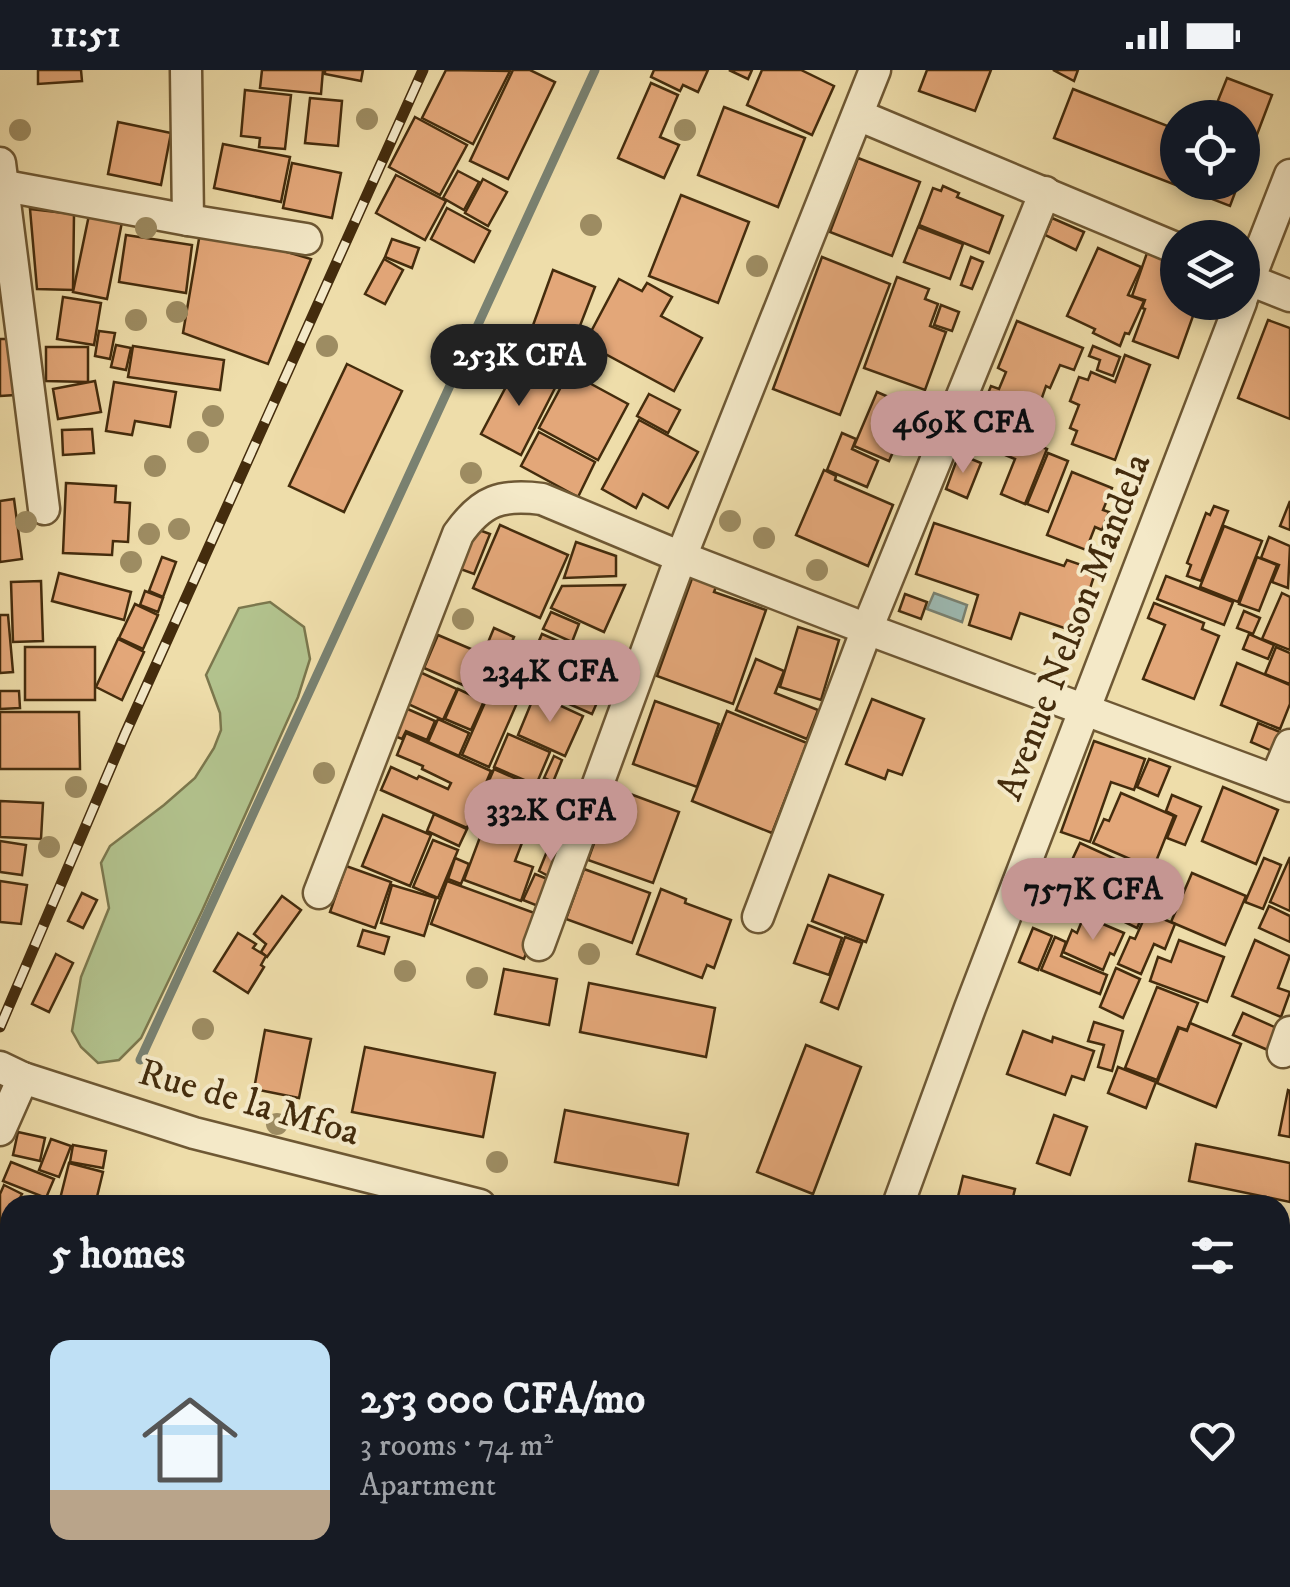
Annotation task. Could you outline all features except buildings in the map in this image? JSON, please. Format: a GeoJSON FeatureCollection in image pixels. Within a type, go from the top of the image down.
{"type":"FeatureCollection","features":[{"type":"Feature","properties":{"kind":"street"},"geometry":{"type":"LineString","coordinates":[[186,70],[188,220]]}},
{"type":"Feature","properties":{"kind":"street"},"geometry":{"type":"LineString","coordinates":[[539,945],[681,557],[875,70]]}},
{"type":"Feature","properties":{"kind":"street"},"geometry":{"type":"LineString","coordinates":[[858,115],[1160,242]]}},
{"type":"Feature","properties":{"kind":"street","name":"Avenue Nelson Mandela"},"geometry":{"type":"LineString","coordinates":[[1260,250],[1290,175]]}},
{"type":"Feature","properties":{"kind":"street"},"geometry":{"type":"LineString","coordinates":[[44,509],[1,178],[188,220],[306,239]]}},
{"type":"Feature","properties":{"kind":"street"},"geometry":{"type":"LineString","coordinates":[[758,918],[866,629],[1045,192]]}},
{"type":"Feature","properties":{"kind":"street"},"geometry":{"type":"LineString","coordinates":[[1260,292],[1290,296]]}},
{"type":"Feature","properties":{"kind":"street","name":"Avenue Nelson Mandela"},"geometry":{"type":"LineString","coordinates":[[902,1195],[1233,320]]}},
{"type":"Feature","properties":{"kind":"street"},"geometry":{"type":"LineString","coordinates":[[319,893],[458,534],[472,514],[490,502],[518,496],[542,499],[866,629],[1283,783],[1290,745]]}},
{"type":"Feature","properties":{"kind":"street"},"geometry":{"type":"LineString","coordinates":[[0,1130],[12,1072]]}},
{"type":"Feature","properties":{"kind":"street","name":"Rue de la Mfoa"},"geometry":{"type":"LineString","coordinates":[[12,1072],[194,1133],[436,1195]]}},
{"type":"Feature","properties":{"kind":"green space"},"geometry":{"type":"Polygon","coordinates":[[[270,602],[304,627],[310,659],[298,697],[141,1038],[119,1060],[98,1063],[81,1047],[72,1031],[81,977],[109,908],[101,863],[110,846],[195,778],[221,730],[220,713],[206,675],[239,608],[270,602]]]}},
{"type":"Feature","properties":{"kind":"water"},"geometry":{"type":"Polygon","coordinates":[[[934,593],[967,605],[962,622],[927,609],[934,593]]]}},
{"type":"Feature","properties":{"kind":"waterway"},"geometry":{"type":"LineString","coordinates":[[140,1060],[595,70]]}},
{"type":"Feature","properties":{"kind":"railway"},"geometry":{"type":"LineString","coordinates":[[0,1027],[125,734],[423,70]]}}]}
